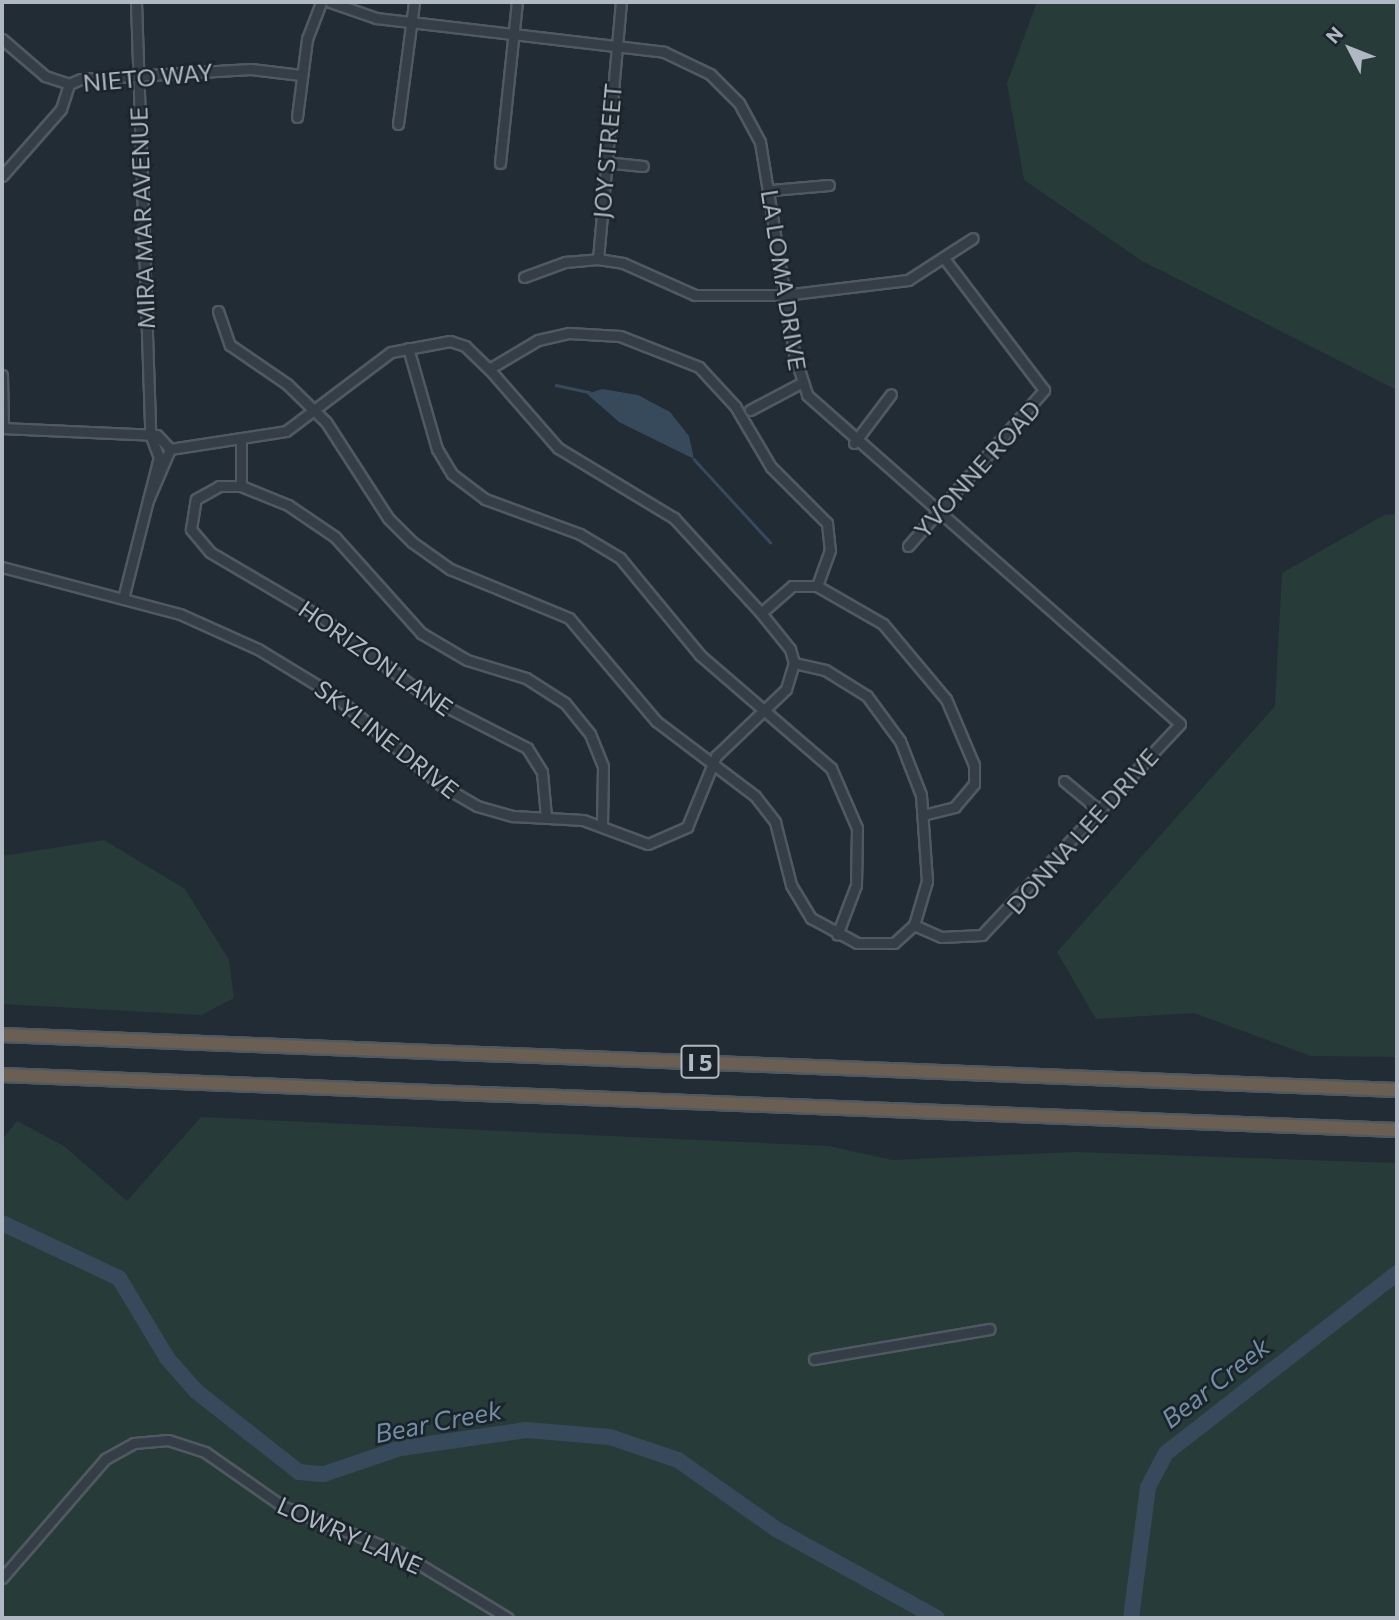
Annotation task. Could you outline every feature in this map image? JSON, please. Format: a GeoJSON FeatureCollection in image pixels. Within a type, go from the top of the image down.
{"type":"FeatureCollection","features":[{"type":"Feature","properties":{"kind":"highway","name":"I 5"},"geometry":{"type":"LineString","coordinates":[[2,1035],[1397,1090]]}},
{"type":"Feature","properties":{"kind":"highway","name":"I 5"},"geometry":{"type":"LineString","coordinates":[[2,1075],[1397,1130]]}},
{"type":"Feature","properties":{"kind":"street","name":"MIRA MAR AVENUE"},"geometry":{"type":"LineString","coordinates":[[123,599],[159,457],[150,435],[136,2]]}},
{"type":"Feature","properties":{"kind":"street"},"geometry":{"type":"LineString","coordinates":[[297,117],[301,75],[321,2]]}},
{"type":"Feature","properties":{"kind":"street","name":"LA LOMA DRIVE"},"geometry":{"type":"LineString","coordinates":[[330,2],[376,18],[617,43],[677,55],[721,84],[754,128],[771,190],[784,295],[801,383],[854,443],[941,513],[1180,723]]}},
{"type":"Feature","properties":{"kind":"street"},"geometry":{"type":"LineString","coordinates":[[398,124],[414,2]]}},
{"type":"Feature","properties":{"kind":"street"},"geometry":{"type":"LineString","coordinates":[[500,163],[517,2]]}},
{"type":"Feature","properties":{"kind":"street","name":"JOY STREET"},"geometry":{"type":"LineString","coordinates":[[598,259],[604,162],[621,2]]}},
{"type":"Feature","properties":{"kind":"street"},"geometry":{"type":"LineString","coordinates":[[2,39],[45,76],[69,84]]}},
{"type":"Feature","properties":{"kind":"street","name":"NIETO WAY"},"geometry":{"type":"LineString","coordinates":[[2,176],[61,109],[69,84],[137,74],[251,69],[301,75]]}},
{"type":"Feature","properties":{"kind":"street"},"geometry":{"type":"LineString","coordinates":[[604,162],[643,166]]}},
{"type":"Feature","properties":{"kind":"street"},"geometry":{"type":"LineString","coordinates":[[771,190],[829,185]]}},
{"type":"Feature","properties":{"kind":"street"},"geometry":{"type":"LineString","coordinates":[[524,277],[565,262],[598,259],[623,263],[695,295],[784,295],[892,284],[946,261],[973,239]]}},
{"type":"Feature","properties":{"kind":"street","name":"YVONNE ROAD"},"geometry":{"type":"LineString","coordinates":[[908,546],[941,513],[1044,390],[946,261]]}},
{"type":"Feature","properties":{"kind":"street"},"geometry":{"type":"LineString","coordinates":[[2,375],[3,428],[150,435],[170,449],[286,431],[313,408],[376,359],[408,348],[460,343],[489,369],[558,448],[674,518],[787,641],[794,663],[846,681],[880,710],[900,741],[926,814],[928,873],[914,925],[882,946],[836,935],[796,899],[775,822],[764,805],[656,721],[569,618],[450,569],[412,542],[388,519],[313,408],[230,345],[218,312]]}},
{"type":"Feature","properties":{"kind":"street"},"geometry":{"type":"LineString","coordinates":[[489,369],[526,346],[569,333],[620,336],[699,367],[734,406],[771,467],[827,523],[830,550],[817,586]]}},
{"type":"Feature","properties":{"kind":"street"},"geometry":{"type":"LineString","coordinates":[[408,348],[437,449],[453,474],[485,499],[580,534],[620,558],[700,655],[831,768],[852,807],[856,885],[836,935]]}},
{"type":"Feature","properties":{"kind":"street"},"geometry":{"type":"LineString","coordinates":[[750,410],[801,383]]}},
{"type":"Feature","properties":{"kind":"street"},"geometry":{"type":"LineString","coordinates":[[854,443],[891,394]]}},
{"type":"Feature","properties":{"kind":"street"},"geometry":{"type":"LineString","coordinates":[[241,440],[241,486],[288,505],[335,537],[396,611],[438,645],[526,678],[572,710],[603,766],[602,825]]}},
{"type":"Feature","properties":{"kind":"street","name":"MIRA MAR AVENUE"},"geometry":{"type":"LineString","coordinates":[[148,500],[170,449]]}},
{"type":"Feature","properties":{"kind":"street","name":"HORIZON LANE"},"geometry":{"type":"LineString","coordinates":[[241,486],[206,491],[189,518],[203,545],[236,568],[322,618],[426,697],[527,748],[542,772],[546,817]]}},
{"type":"Feature","properties":{"kind":"street","name":"SKYLINE DRIVE"},"geometry":{"type":"LineString","coordinates":[[2,567],[203,622],[286,664],[461,798],[494,813],[602,825],[638,842],[675,837],[694,816],[710,764],[786,689],[794,663]]}},
{"type":"Feature","properties":{"kind":"street"},"geometry":{"type":"LineString","coordinates":[[761,613],[792,586],[817,586],[866,611],[920,661],[967,745],[976,773],[970,793],[956,807],[926,814]]}},
{"type":"Feature","properties":{"kind":"street","name":"DONNA LEE DRIVE"},"geometry":{"type":"LineString","coordinates":[[914,925],[941,937],[982,935],[1180,723]]}},
{"type":"Feature","properties":{"kind":"street"},"geometry":{"type":"LineString","coordinates":[[1064,781],[1100,811]]}},
{"type":"Feature","properties":{"kind":"street"},"geometry":{"type":"LineString","coordinates":[[814,1359],[989,1329]]}},
{"type":"Feature","properties":{"kind":"street","name":"LOWRY LANE"},"geometry":{"type":"LineString","coordinates":[[2,1578],[105,1459],[134,1443],[168,1440],[205,1452],[282,1506],[399,1552],[508,1618]]}},
{"type":"Feature","properties":{"kind":"green space"},"geometry":{"type":"Polygon","coordinates":[[[1037,2],[1397,2],[1397,390],[1142,261],[1024,180],[1007,83],[1037,2]]]}},
{"type":"Feature","properties":{"kind":"green space"},"geometry":{"type":"Polygon","coordinates":[[[1397,514],[1397,1057],[1311,1056],[1194,1013],[1096,1019],[1057,952],[1275,706],[1282,573],[1384,515],[1397,514]]]}},
{"type":"Feature","properties":{"kind":"green space"},"geometry":{"type":"Polygon","coordinates":[[[104,840],[185,889],[229,960],[234,998],[201,1015],[2,1004],[2,856],[104,840]]]}},
{"type":"Feature","properties":{"kind":"green space"},"geometry":{"type":"Polygon","coordinates":[[[201,1117],[829,1146],[892,1160],[1076,1152],[1397,1163],[1397,1618],[2,1618],[2,1140],[17,1121],[64,1146],[127,1201],[201,1117]]]}},
{"type":"Feature","properties":{"kind":"water"},"geometry":{"type":"Polygon","coordinates":[[[602,389],[638,395],[670,412],[689,436],[694,459],[619,422],[587,394],[602,389]]]}},
{"type":"Feature","properties":{"kind":"waterway"},"geometry":{"type":"LineString","coordinates":[[556,385],[589,392]]}},
{"type":"Feature","properties":{"kind":"waterway"},"geometry":{"type":"LineString","coordinates":[[694,459],[770,542]]}},
{"type":"Feature","properties":{"kind":"waterway","name":"Bear Creek"},"geometry":{"type":"LineString","coordinates":[[2,1223],[119,1278],[167,1358],[196,1391],[299,1472],[324,1474],[401,1448],[526,1430],[610,1437],[678,1460],[776,1529],[937,1618]]}},
{"type":"Feature","properties":{"kind":"waterway","name":"Bear Creek"},"geometry":{"type":"LineString","coordinates":[[1131,1618],[1148,1487],[1166,1453],[1397,1273]]}}]}
